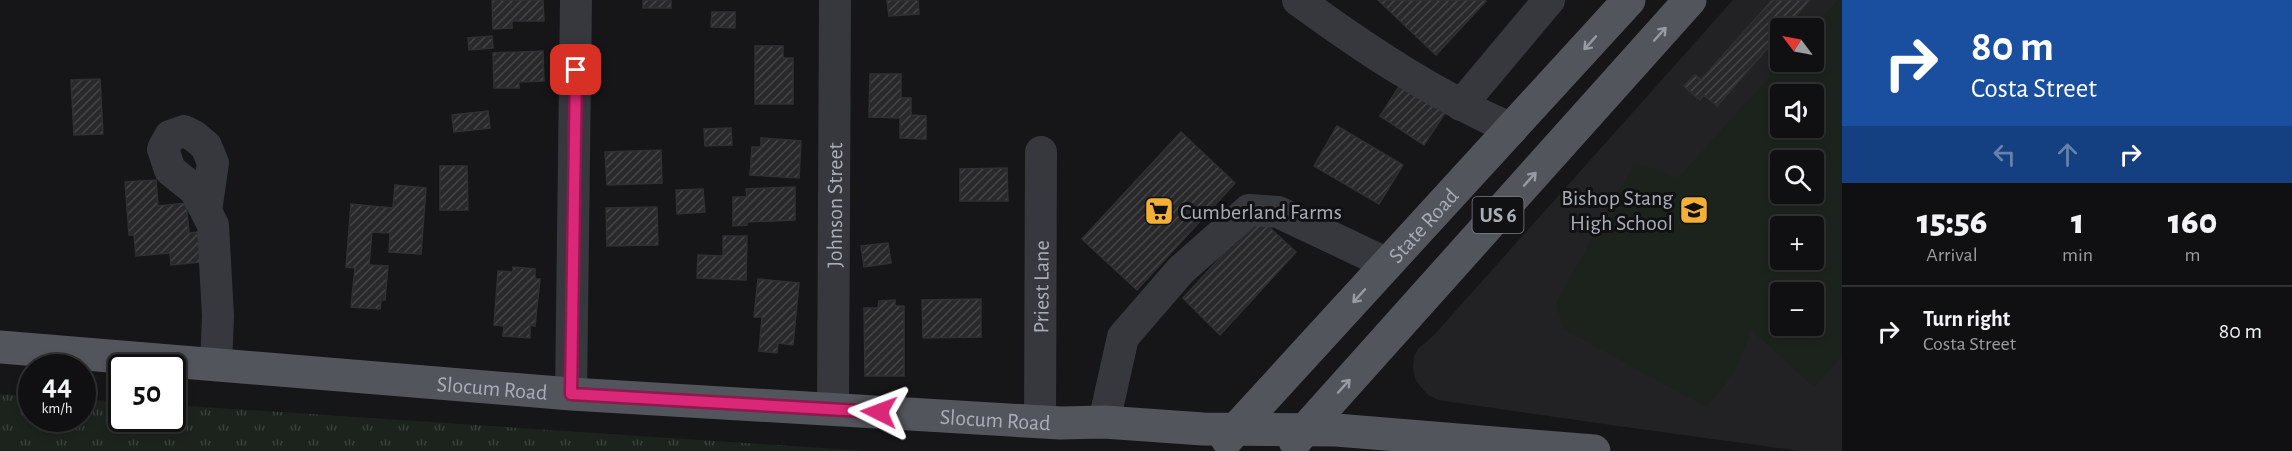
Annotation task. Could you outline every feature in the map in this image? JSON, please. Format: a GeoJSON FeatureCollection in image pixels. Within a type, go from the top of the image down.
{"type":"FeatureCollection","features":[{"type":"Feature","properties":{"kind":"main road","name":"State Road"},"geometry":{"type":"LineString","coordinates":[[1227,439],[1629,0]]}},
{"type":"Feature","properties":{"kind":"main road","name":"US 6"},"geometry":{"type":"LineString","coordinates":[[1295,440],[1690,0]]}},
{"type":"Feature","properties":{"kind":"main road","name":"Slocum Road"},"geometry":{"type":"LineString","coordinates":[[0,347],[571,394],[1040,422],[1203,429],[1227,439],[1295,440],[1336,430],[1586,451]]}},
{"type":"Feature","properties":{"kind":"street"},"geometry":{"type":"LineString","coordinates":[[571,394],[576,0]]}},
{"type":"Feature","properties":{"kind":"street","name":"Johnson Street"},"geometry":{"type":"LineString","coordinates":[[833,409],[835,0]]}},
{"type":"Feature","properties":{"kind":"street"},"geometry":{"type":"LineString","coordinates":[[1298,0],[1336,28],[1461,105],[1512,129]]}},
{"type":"Feature","properties":{"kind":"street"},"geometry":{"type":"LineString","coordinates":[[1461,105],[1549,0]]}},
{"type":"Feature","properties":{"kind":"street","name":"Priest Lane"},"geometry":{"type":"LineString","coordinates":[[1040,422],[1041,152]]}},
{"type":"Feature","properties":{"kind":"street"},"geometry":{"type":"LineString","coordinates":[[1104,423],[1123,337],[1181,270],[1249,210],[1278,212],[1388,264]]}},
{"type":"Feature","properties":{"kind":"street"},"geometry":{"type":"LineString","coordinates":[[206,212],[213,225],[218,316],[216,364]]}},
{"type":"Feature","properties":{"kind":"shaded area","name":"Bishop Stang High School"},"geometry":{"type":"Polygon","coordinates":[[[1733,0],[1842,0],[1842,451],[1801,451],[1438,400],[1427,394],[1416,381],[1413,369],[1414,356],[1418,349],[1434,335],[1733,0]]]}},
{"type":"Feature","properties":{"kind":"green space"},"geometry":{"type":"Polygon","coordinates":[[[1838,0],[1842,0],[1842,356],[1814,387],[1751,330],[1733,372],[1706,407],[1563,329],[1556,303],[1634,164],[1678,178],[1774,72],[1824,72],[1824,18],[1821,18],[1838,0]]]}},
{"type":"Feature","properties":{"kind":"green space"},"geometry":{"type":"Polygon","coordinates":[[[0,394],[18,395],[18,432],[96,432],[96,400],[108,401],[108,432],[186,432],[186,406],[867,451],[0,451],[0,394]]]}},
{"type":"Feature","properties":{"kind":"building"},"geometry":{"type":"Polygon","coordinates":[[[492,0],[543,0],[544,21],[512,21],[512,28],[493,29],[492,0]]]}},
{"type":"Feature","properties":{"kind":"building"},"geometry":{"type":"Polygon","coordinates":[[[643,0],[671,0],[671,8],[643,8],[643,0]]]}},
{"type":"Feature","properties":{"kind":"building"},"geometry":{"type":"Polygon","coordinates":[[[887,0],[918,0],[919,14],[889,16],[887,0]]]}},
{"type":"Feature","properties":{"kind":"building"},"geometry":{"type":"Polygon","coordinates":[[[1378,0],[1485,0],[1486,1],[1436,55],[1378,0]]]}},
{"type":"Feature","properties":{"kind":"building"},"geometry":{"type":"Polygon","coordinates":[[[1772,0],[1810,0],[1794,18],[1770,18],[1770,45],[1717,106],[1704,95],[1700,100],[1684,86],[1695,75],[1701,80],[1772,0]]]}},
{"type":"Feature","properties":{"kind":"building"},"geometry":{"type":"Polygon","coordinates":[[[712,12],[735,12],[735,28],[711,27],[712,12]]]}},
{"type":"Feature","properties":{"kind":"building"},"geometry":{"type":"Polygon","coordinates":[[[492,36],[493,48],[469,50],[468,38],[492,36]]]}},
{"type":"Feature","properties":{"kind":"building"},"geometry":{"type":"Polygon","coordinates":[[[755,46],[783,46],[783,58],[793,58],[793,104],[755,104],[755,46]]]}},
{"type":"Feature","properties":{"kind":"building"},"geometry":{"type":"Polygon","coordinates":[[[543,51],[544,81],[519,82],[519,88],[494,88],[493,53],[543,51]]]}},
{"type":"Feature","properties":{"kind":"building"},"geometry":{"type":"Polygon","coordinates":[[[870,74],[901,74],[901,98],[911,98],[911,115],[926,116],[926,139],[900,138],[900,118],[869,117],[870,74]]]}},
{"type":"Feature","properties":{"kind":"building"},"geometry":{"type":"Polygon","coordinates":[[[100,79],[103,134],[74,135],[71,80],[100,79]]]}},
{"type":"Feature","properties":{"kind":"building"},"geometry":{"type":"Polygon","coordinates":[[[1402,82],[1447,110],[1424,145],[1380,116],[1402,82]]]}},
{"type":"Feature","properties":{"kind":"building"},"geometry":{"type":"Polygon","coordinates":[[[488,111],[490,128],[454,132],[452,115],[488,111]]]}},
{"type":"Feature","properties":{"kind":"building"},"geometry":{"type":"Polygon","coordinates":[[[1337,126],[1403,165],[1379,204],[1314,166],[1337,126]]]}},
{"type":"Feature","properties":{"kind":"building"},"geometry":{"type":"Polygon","coordinates":[[[731,128],[732,145],[705,146],[704,129],[731,128]]]}},
{"type":"Feature","properties":{"kind":"building","name":"Cumberland Farms"},"geometry":{"type":"Polygon","coordinates":[[[1181,132],[1235,183],[1137,290],[1082,239],[1181,132]]]}},
{"type":"Feature","properties":{"kind":"building"},"geometry":{"type":"Polygon","coordinates":[[[761,138],[801,141],[799,178],[750,175],[752,147],[761,147],[761,138]]]}},
{"type":"Feature","properties":{"kind":"building"},"geometry":{"type":"Polygon","coordinates":[[[661,150],[662,183],[607,185],[605,152],[661,150]]]}},
{"type":"Feature","properties":{"kind":"building"},"geometry":{"type":"Polygon","coordinates":[[[440,166],[467,166],[468,210],[440,210],[440,166]]]}},
{"type":"Feature","properties":{"kind":"building"},"geometry":{"type":"Polygon","coordinates":[[[1007,168],[1008,201],[960,201],[960,169],[1007,168]]]}},
{"type":"Feature","properties":{"kind":"building"},"geometry":{"type":"Polygon","coordinates":[[[156,180],[158,206],[186,203],[189,233],[198,232],[200,262],[171,265],[170,253],[136,256],[134,235],[129,235],[125,182],[156,180]]]}},
{"type":"Feature","properties":{"kind":"building"},"geometry":{"type":"Polygon","coordinates":[[[395,185],[426,188],[421,254],[389,252],[390,233],[372,232],[369,265],[388,266],[385,300],[381,300],[380,309],[351,307],[355,268],[346,267],[351,204],[393,208],[395,185]]]}},
{"type":"Feature","properties":{"kind":"building"},"geometry":{"type":"Polygon","coordinates":[[[795,187],[795,220],[747,222],[747,225],[733,226],[733,197],[747,197],[746,189],[795,187]]]}},
{"type":"Feature","properties":{"kind":"building"},"geometry":{"type":"Polygon","coordinates":[[[703,189],[705,212],[677,214],[676,190],[703,189]]]}},
{"type":"Feature","properties":{"kind":"building"},"geometry":{"type":"Polygon","coordinates":[[[657,207],[658,245],[607,246],[606,208],[657,207]]]}},
{"type":"Feature","properties":{"kind":"building"},"geometry":{"type":"Polygon","coordinates":[[[1258,217],[1296,252],[1220,335],[1183,298],[1258,217]]]}},
{"type":"Feature","properties":{"kind":"building"},"geometry":{"type":"Polygon","coordinates":[[[723,236],[747,236],[746,280],[697,278],[698,255],[723,256],[723,236]]]}},
{"type":"Feature","properties":{"kind":"building"},"geometry":{"type":"Polygon","coordinates":[[[888,243],[891,263],[864,267],[861,246],[888,243]]]}},
{"type":"Feature","properties":{"kind":"building"},"geometry":{"type":"Polygon","coordinates":[[[513,267],[535,269],[535,279],[540,279],[535,326],[530,325],[530,338],[503,336],[504,326],[494,325],[498,271],[513,272],[513,267]]]}},
{"type":"Feature","properties":{"kind":"building"},"geometry":{"type":"Polygon","coordinates":[[[758,279],[799,283],[793,345],[778,343],[777,353],[759,351],[762,317],[754,317],[758,279]]]}},
{"type":"Feature","properties":{"kind":"building"},"geometry":{"type":"Polygon","coordinates":[[[981,299],[981,337],[923,338],[922,300],[981,299]]]}},
{"type":"Feature","properties":{"kind":"building"},"geometry":{"type":"Polygon","coordinates":[[[895,300],[895,306],[904,306],[904,376],[865,376],[864,308],[878,308],[879,301],[895,300]]]}},
{"type":"Feature","properties":{"kind":"place","name":"Bishop Stang High School"},"geometry":{"type":"Point","coordinates":[1694,210]}},
{"type":"Feature","properties":{"kind":"place","name":"Cumberland Farms"},"geometry":{"type":"Point","coordinates":[1159,211]}},
{"type":"Feature","properties":{"kind":"route"},"geometry":{"type":"LineString","coordinates":[[576,70],[571,394],[879,412]]}}]}
